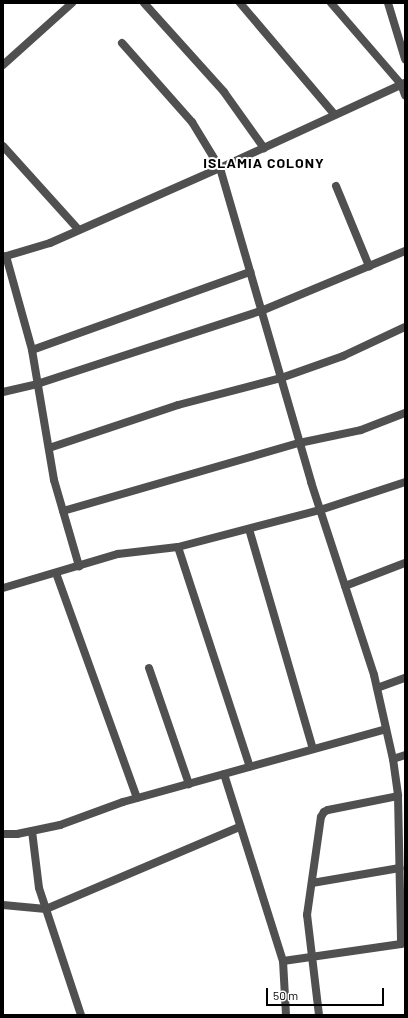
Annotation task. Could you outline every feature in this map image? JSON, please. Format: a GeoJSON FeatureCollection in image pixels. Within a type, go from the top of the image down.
{"type":"FeatureCollection","features":[{"type":"Feature","properties":{"kind":"street"},"geometry":{"type":"LineString","coordinates":[[3,65],[72,3]]}},
{"type":"Feature","properties":{"kind":"street"},"geometry":{"type":"LineString","coordinates":[[144,3],[224,92],[264,148]]}},
{"type":"Feature","properties":{"kind":"street"},"geometry":{"type":"LineString","coordinates":[[240,3],[334,114]]}},
{"type":"Feature","properties":{"kind":"street"},"geometry":{"type":"LineString","coordinates":[[331,3],[403,83],[405,95]]}},
{"type":"Feature","properties":{"kind":"street"},"geometry":{"type":"LineString","coordinates":[[388,3],[405,59]]}},
{"type":"Feature","properties":{"kind":"street"},"geometry":{"type":"LineString","coordinates":[[122,43],[192,122],[220,168],[299,443],[377,688],[393,759],[398,796],[401,944],[282,961]]}},
{"type":"Feature","properties":{"kind":"street"},"geometry":{"type":"LineString","coordinates":[[79,566],[54,480],[32,350],[4,256],[50,243],[220,168],[403,83]]}},
{"type":"Feature","properties":{"kind":"street"},"geometry":{"type":"LineString","coordinates":[[3,146],[79,230]]}},
{"type":"Feature","properties":{"kind":"street"},"geometry":{"type":"LineString","coordinates":[[336,186],[369,266]]}},
{"type":"Feature","properties":{"kind":"street"},"geometry":{"type":"LineString","coordinates":[[3,392],[37,384],[261,311],[405,251]]}},
{"type":"Feature","properties":{"kind":"street"},"geometry":{"type":"LineString","coordinates":[[32,350],[250,272]]}},
{"type":"Feature","properties":{"kind":"street"},"geometry":{"type":"LineString","coordinates":[[49,448],[178,405],[281,378],[343,356],[405,327]]}},
{"type":"Feature","properties":{"kind":"street"},"geometry":{"type":"LineString","coordinates":[[63,510],[299,443],[361,430],[405,413]]}},
{"type":"Feature","properties":{"kind":"street"},"geometry":{"type":"LineString","coordinates":[[3,588],[118,554],[178,547],[249,529],[320,510],[405,482]]}},
{"type":"Feature","properties":{"kind":"street"},"geometry":{"type":"LineString","coordinates":[[249,529],[313,749]]}},
{"type":"Feature","properties":{"kind":"street"},"geometry":{"type":"LineString","coordinates":[[178,547],[250,767]]}},
{"type":"Feature","properties":{"kind":"street"},"geometry":{"type":"LineString","coordinates":[[345,586],[405,562]]}},
{"type":"Feature","properties":{"kind":"street"},"geometry":{"type":"LineString","coordinates":[[56,573],[137,798]]}},
{"type":"Feature","properties":{"kind":"street"},"geometry":{"type":"LineString","coordinates":[[149,668],[188,784]]}},
{"type":"Feature","properties":{"kind":"street"},"geometry":{"type":"LineString","coordinates":[[377,688],[405,678]]}},
{"type":"Feature","properties":{"kind":"street"},"geometry":{"type":"LineString","coordinates":[[3,834],[32,831],[60,825],[137,798],[386,729]]}},
{"type":"Feature","properties":{"kind":"street"},"geometry":{"type":"LineString","coordinates":[[393,759],[405,755]]}},
{"type":"Feature","properties":{"kind":"street"},"geometry":{"type":"LineString","coordinates":[[224,774],[239,827],[282,961],[286,1015]]}},
{"type":"Feature","properties":{"kind":"street"},"geometry":{"type":"LineString","coordinates":[[319,1015],[307,915],[308,898],[324,812],[398,796]]}},
{"type":"Feature","properties":{"kind":"street"},"geometry":{"type":"LineString","coordinates":[[3,905],[46,909],[239,827]]}},
{"type":"Feature","properties":{"kind":"street"},"geometry":{"type":"LineString","coordinates":[[32,831],[39,888],[81,1015]]}},
{"type":"Feature","properties":{"kind":"street"},"geometry":{"type":"LineString","coordinates":[[312,883],[400,868]]}},
{"type":"Feature","properties":{"kind":"district","name":"ISLAMIA COLONY"},"geometry":{"type":"Point","coordinates":[264,163]}}]}
